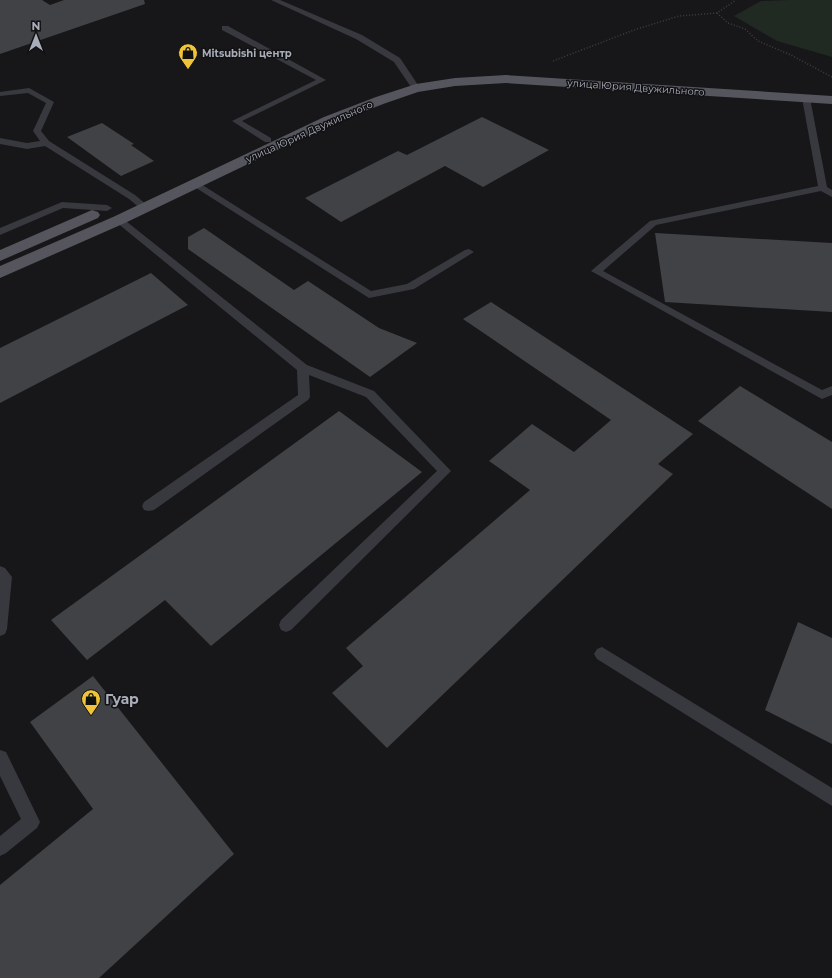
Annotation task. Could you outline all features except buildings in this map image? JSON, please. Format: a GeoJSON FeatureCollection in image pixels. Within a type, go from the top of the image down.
{"type":"FeatureCollection","features":[{"type":"Feature","properties":{"kind":"main road","name":"улица Юрия Двужильного"},"geometry":{"type":"LineString","coordinates":[[138,202],[196,184],[330,120],[414,85],[473,72],[525,72],[832,93]]}},
{"type":"Feature","properties":{"kind":"main road","name":"улица Юрия Двужильного"},"geometry":{"type":"LineString","coordinates":[[0,273],[113,214],[268,140],[391,87],[506,79],[832,100]]}},
{"type":"Feature","properties":{"kind":"main road","name":"улица Юрия Двужильного"},"geometry":{"type":"LineString","coordinates":[[0,256],[113,214]]}},
{"type":"Feature","properties":{"kind":"lane"},"geometry":{"type":"LineString","coordinates":[[274,0],[359,36],[397,60],[414,85]]}},
{"type":"Feature","properties":{"kind":"lane"},"geometry":{"type":"LineString","coordinates":[[225,28],[322,80],[236,121],[268,140]]}},
{"type":"Feature","properties":{"kind":"lane"},"geometry":{"type":"LineString","coordinates":[[0,94],[29,90],[50,102],[37,131],[46,143],[138,202]]}},
{"type":"Feature","properties":{"kind":"lane"},"geometry":{"type":"LineString","coordinates":[[806,98],[828,191],[653,223],[596,272],[822,395],[832,390]]}},
{"type":"Feature","properties":{"kind":"lane"},"geometry":{"type":"LineString","coordinates":[[0,141],[27,146],[46,143]]}},
{"type":"Feature","properties":{"kind":"lane"},"geometry":{"type":"LineString","coordinates":[[196,184],[369,295],[410,286],[469,252]]}},
{"type":"Feature","properties":{"kind":"lane"},"geometry":{"type":"LineString","coordinates":[[0,232],[62,205],[113,214],[303,368],[370,394],[445,471],[286,625]]}},
{"type":"Feature","properties":{"kind":"lane"},"geometry":{"type":"LineString","coordinates":[[149,506],[304,397],[303,368]]}},
{"type":"Feature","properties":{"kind":"lane"},"geometry":{"type":"LineString","coordinates":[[0,572],[5,577],[0,629]]}},
{"type":"Feature","properties":{"kind":"lane"},"geometry":{"type":"LineString","coordinates":[[602,654],[832,798]]}},
{"type":"Feature","properties":{"kind":"lane"},"geometry":{"type":"LineString","coordinates":[[0,758],[31,822],[0,847]]}},
{"type":"Feature","properties":{"kind":"path"},"geometry":{"type":"LineString","coordinates":[[525,72],[634,30],[679,16],[717,13],[736,0]]}},
{"type":"Feature","properties":{"kind":"path"},"geometry":{"type":"LineString","coordinates":[[717,13],[728,23],[745,29],[758,41],[791,55],[832,78]]}},
{"type":"Feature","properties":{"kind":"shaded area"},"geometry":{"type":"Polygon","coordinates":[[[832,0],[832,57],[777,41],[734,16],[761,1],[832,0]]]}},
{"type":"Feature","properties":{"kind":"place","name":"Mitsubishi центр"},"geometry":{"type":"Point","coordinates":[188,70]}},
{"type":"Feature","properties":{"kind":"place","name":"Гуар"},"geometry":{"type":"Point","coordinates":[91,716]}}]}
